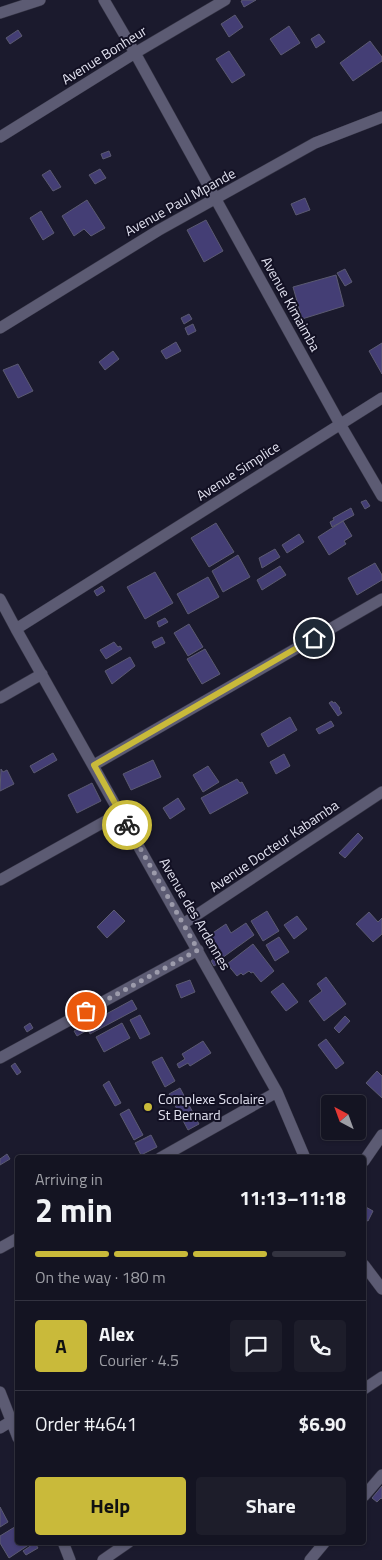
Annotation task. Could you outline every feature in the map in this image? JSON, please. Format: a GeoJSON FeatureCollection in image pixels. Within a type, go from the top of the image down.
{"type":"FeatureCollection","features":[{"type":"Feature","properties":{"kind":"street"},"geometry":{"type":"LineString","coordinates":[[0,14],[40,0]]}},
{"type":"Feature","properties":{"kind":"street","name":"Avenue Kimaimba"},"geometry":{"type":"LineString","coordinates":[[104,0],[382,496]]}},
{"type":"Feature","properties":{"kind":"street","name":"Avenue Bonheur"},"geometry":{"type":"LineString","coordinates":[[0,137],[135,53],[225,0]]}},
{"type":"Feature","properties":{"kind":"street","name":"Avenue Paul Mpande"},"geometry":{"type":"LineString","coordinates":[[0,328],[159,230],[315,143],[382,117]]}},
{"type":"Feature","properties":{"kind":"street","name":"Avenue Simplice"},"geometry":{"type":"LineString","coordinates":[[16,629],[382,398]]}},
{"type":"Feature","properties":{"kind":"street","name":"Avenue des Ardennes"},"geometry":{"type":"LineString","coordinates":[[0,599],[277,1092],[304,1155]]}},
{"type":"Feature","properties":{"kind":"street"},"geometry":{"type":"LineString","coordinates":[[94,765],[382,599]]}},
{"type":"Feature","properties":{"kind":"street"},"geometry":{"type":"LineString","coordinates":[[0,698],[42,674]]}},
{"type":"Feature","properties":{"kind":"street","name":"Avenue Docteur Kabamba"},"geometry":{"type":"LineString","coordinates":[[183,924],[382,792]]}},
{"type":"Feature","properties":{"kind":"street"},"geometry":{"type":"LineString","coordinates":[[0,880],[120,813]]}},
{"type":"Feature","properties":{"kind":"street"},"geometry":{"type":"LineString","coordinates":[[0,1058],[198,950]]}},
{"type":"Feature","properties":{"kind":"street"},"geometry":{"type":"LineString","coordinates":[[165,1155],[277,1092]]}},
{"type":"Feature","properties":{"kind":"street"},"geometry":{"type":"LineString","coordinates":[[366,1157],[382,1135]]}},
{"type":"Feature","properties":{"kind":"street"},"geometry":{"type":"LineString","coordinates":[[0,1248],[15,1240]]}},
{"type":"Feature","properties":{"kind":"street"},"geometry":{"type":"LineString","coordinates":[[366,1268],[382,1289]]}},
{"type":"Feature","properties":{"kind":"street"},"geometry":{"type":"LineString","coordinates":[[366,1388],[382,1377]]}},
{"type":"Feature","properties":{"kind":"street"},"geometry":{"type":"LineString","coordinates":[[0,1392],[14,1419],[0,1428]]}},
{"type":"Feature","properties":{"kind":"street"},"geometry":{"type":"LineString","coordinates":[[366,1494],[382,1474]]}},
{"type":"Feature","properties":{"kind":"street"},"geometry":{"type":"LineString","coordinates":[[64,1545],[70,1560]]}},
{"type":"Feature","properties":{"kind":"street"},"geometry":{"type":"LineString","coordinates":[[103,1560],[125,1545]]}},
{"type":"Feature","properties":{"kind":"street"},"geometry":{"type":"LineString","coordinates":[[310,1560],[322,1545]]}},
{"type":"Feature","properties":{"kind":"building"},"geometry":{"type":"Polygon","coordinates":[[[256,0],[244,7],[241,1],[256,0]]]}},
{"type":"Feature","properties":{"kind":"building"},"geometry":{"type":"Polygon","coordinates":[[[235,15],[243,27],[229,37],[221,24],[235,15]]]}},
{"type":"Feature","properties":{"kind":"building"},"geometry":{"type":"Polygon","coordinates":[[[289,26],[300,43],[281,55],[270,39],[289,26]]]}},
{"type":"Feature","properties":{"kind":"building"},"geometry":{"type":"Polygon","coordinates":[[[18,30],[22,36],[10,44],[6,38],[18,30]]]}},
{"type":"Feature","properties":{"kind":"building"},"geometry":{"type":"Polygon","coordinates":[[[319,34],[325,42],[316,48],[311,39],[319,34]]]}},
{"type":"Feature","properties":{"kind":"building"},"geometry":{"type":"Polygon","coordinates":[[[370,41],[382,57],[382,61],[353,81],[340,63],[370,41]]]}},
{"type":"Feature","properties":{"kind":"building"},"geometry":{"type":"Polygon","coordinates":[[[229,51],[245,75],[232,83],[216,59],[229,51]]]}},
{"type":"Feature","properties":{"kind":"building"},"geometry":{"type":"Polygon","coordinates":[[[109,151],[111,156],[103,159],[101,154],[109,151]]]}},
{"type":"Feature","properties":{"kind":"building"},"geometry":{"type":"Polygon","coordinates":[[[100,169],[106,178],[95,184],[89,175],[100,169]]]}},
{"type":"Feature","properties":{"kind":"building"},"geometry":{"type":"Polygon","coordinates":[[[50,170],[61,187],[53,191],[42,175],[50,170]]]}},
{"type":"Feature","properties":{"kind":"building"},"geometry":{"type":"Polygon","coordinates":[[[305,198],[310,210],[296,215],[291,204],[305,198]]]}},
{"type":"Feature","properties":{"kind":"building"},"geometry":{"type":"Polygon","coordinates":[[[87,200],[105,228],[91,236],[84,229],[74,236],[62,216],[87,200]]]}},
{"type":"Feature","properties":{"kind":"building"},"geometry":{"type":"Polygon","coordinates":[[[41,211],[54,233],[43,240],[30,218],[41,211]]]}},
{"type":"Feature","properties":{"kind":"building"},"geometry":{"type":"Polygon","coordinates":[[[206,220],[223,251],[204,262],[187,230],[206,220]]]}},
{"type":"Feature","properties":{"kind":"building"},"geometry":{"type":"Polygon","coordinates":[[[345,269],[352,282],[345,286],[337,273],[345,269]]]}},
{"type":"Feature","properties":{"kind":"building"},"geometry":{"type":"Polygon","coordinates":[[[336,275],[344,306],[302,319],[293,287],[336,275]]]}},
{"type":"Feature","properties":{"kind":"building"},"geometry":{"type":"Polygon","coordinates":[[[189,314],[192,319],[184,324],[181,318],[189,314]]]}},
{"type":"Feature","properties":{"kind":"building"},"geometry":{"type":"Polygon","coordinates":[[[193,324],[196,331],[188,335],[185,328],[193,324]]]}},
{"type":"Feature","properties":{"kind":"building"},"geometry":{"type":"Polygon","coordinates":[[[176,342],[181,351],[166,359],[161,351],[176,342]]]}},
{"type":"Feature","properties":{"kind":"building"},"geometry":{"type":"Polygon","coordinates":[[[382,343],[382,374],[369,351],[382,343]]]}},
{"type":"Feature","properties":{"kind":"building"},"geometry":{"type":"Polygon","coordinates":[[[113,351],[119,359],[105,370],[99,362],[113,351]]]}},
{"type":"Feature","properties":{"kind":"building"},"geometry":{"type":"Polygon","coordinates":[[[18,364],[33,391],[18,398],[3,370],[18,364]]]}},
{"type":"Feature","properties":{"kind":"building"},"geometry":{"type":"Polygon","coordinates":[[[366,500],[370,506],[365,509],[361,502],[366,500]]]}},
{"type":"Feature","properties":{"kind":"building"},"geometry":{"type":"Polygon","coordinates":[[[351,508],[354,515],[332,527],[330,522],[334,520],[333,518],[351,508]]]}},
{"type":"Feature","properties":{"kind":"building"},"geometry":{"type":"Polygon","coordinates":[[[343,521],[352,536],[344,541],[346,544],[329,555],[318,537],[343,521]]]}},
{"type":"Feature","properties":{"kind":"building"},"geometry":{"type":"Polygon","coordinates":[[[216,523],[234,552],[209,567],[191,538],[216,523]]]}},
{"type":"Feature","properties":{"kind":"building"},"geometry":{"type":"Polygon","coordinates":[[[299,534],[304,542],[287,553],[282,545],[299,534]]]}},
{"type":"Feature","properties":{"kind":"building"},"geometry":{"type":"Polygon","coordinates":[[[275,549],[280,557],[262,568],[259,558],[275,549]]]}},
{"type":"Feature","properties":{"kind":"building"},"geometry":{"type":"Polygon","coordinates":[[[238,555],[250,577],[223,592],[212,571],[238,555]]]}},
{"type":"Feature","properties":{"kind":"building"},"geometry":{"type":"Polygon","coordinates":[[[375,563],[382,575],[382,580],[357,595],[348,578],[375,563]]]}},
{"type":"Feature","properties":{"kind":"building"},"geometry":{"type":"Polygon","coordinates":[[[280,566],[286,575],[262,590],[257,580],[280,566]]]}},
{"type":"Feature","properties":{"kind":"building"},"geometry":{"type":"Polygon","coordinates":[[[155,572],[173,603],[145,619],[127,587],[155,572]]]}},
{"type":"Feature","properties":{"kind":"building"},"geometry":{"type":"Polygon","coordinates":[[[208,577],[219,597],[188,614],[177,594],[208,577]]]}},
{"type":"Feature","properties":{"kind":"building"},"geometry":{"type":"Polygon","coordinates":[[[102,586],[105,591],[97,596],[94,591],[102,586]]]}},
{"type":"Feature","properties":{"kind":"building"},"geometry":{"type":"Polygon","coordinates":[[[165,618],[168,622],[159,627],[157,622],[165,618]]]}},
{"type":"Feature","properties":{"kind":"building"},"geometry":{"type":"Polygon","coordinates":[[[189,624],[203,647],[188,656],[174,633],[189,624]]]}},
{"type":"Feature","properties":{"kind":"building"},"geometry":{"type":"Polygon","coordinates":[[[162,637],[165,643],[155,648],[152,642],[162,637]]]}},
{"type":"Feature","properties":{"kind":"building"},"geometry":{"type":"Polygon","coordinates":[[[114,642],[122,649],[106,659],[100,650],[114,642]]]}},
{"type":"Feature","properties":{"kind":"building"},"geometry":{"type":"Polygon","coordinates":[[[205,649],[220,674],[202,684],[187,659],[205,649]]]}},
{"type":"Feature","properties":{"kind":"building"},"geometry":{"type":"Polygon","coordinates":[[[130,657],[135,666],[112,684],[105,671],[130,657]]]}},
{"type":"Feature","properties":{"kind":"building"},"geometry":{"type":"Polygon","coordinates":[[[332,701],[340,708],[342,713],[338,716],[329,703],[332,701]]]}},
{"type":"Feature","properties":{"kind":"building"},"geometry":{"type":"Polygon","coordinates":[[[290,717],[297,730],[268,747],[261,734],[290,717]]]}},
{"type":"Feature","properties":{"kind":"building"},"geometry":{"type":"Polygon","coordinates":[[[331,721],[334,726],[319,734],[316,729],[331,721]]]}},
{"type":"Feature","properties":{"kind":"building"},"geometry":{"type":"Polygon","coordinates":[[[53,753],[57,760],[34,773],[30,766],[53,753]]]}},
{"type":"Feature","properties":{"kind":"building"},"geometry":{"type":"Polygon","coordinates":[[[284,754],[290,766],[276,774],[270,762],[284,754]]]}},
{"type":"Feature","properties":{"kind":"building"},"geometry":{"type":"Polygon","coordinates":[[[153,760],[161,777],[131,790],[123,774],[153,760]]]}},
{"type":"Feature","properties":{"kind":"building"},"geometry":{"type":"Polygon","coordinates":[[[208,766],[219,782],[203,792],[193,775],[208,766]]]}},
{"type":"Feature","properties":{"kind":"building"},"geometry":{"type":"Polygon","coordinates":[[[1,769],[3,772],[7,770],[14,784],[0,791],[1,769]]]}},
{"type":"Feature","properties":{"kind":"building"},"geometry":{"type":"Polygon","coordinates":[[[237,779],[240,783],[242,782],[248,793],[210,814],[201,798],[237,779]]]}},
{"type":"Feature","properties":{"kind":"building"},"geometry":{"type":"Polygon","coordinates":[[[92,783],[101,801],[77,813],[68,795],[92,783]]]}},
{"type":"Feature","properties":{"kind":"building"},"geometry":{"type":"Polygon","coordinates":[[[178,798],[185,809],[170,819],[163,808],[178,798]]]}},
{"type":"Feature","properties":{"kind":"building"},"geometry":{"type":"Polygon","coordinates":[[[358,833],[363,838],[345,858],[339,853],[358,833]]]}},
{"type":"Feature","properties":{"kind":"building"},"geometry":{"type":"Polygon","coordinates":[[[114,910],[125,921],[107,938],[97,927],[114,910]]]}},
{"type":"Feature","properties":{"kind":"building"},"geometry":{"type":"Polygon","coordinates":[[[267,911],[279,931],[263,941],[251,921],[267,911]]]}},
{"type":"Feature","properties":{"kind":"building"},"geometry":{"type":"Polygon","coordinates":[[[369,912],[378,922],[382,918],[382,934],[373,942],[356,924],[369,912]]]}},
{"type":"Feature","properties":{"kind":"building"},"geometry":{"type":"Polygon","coordinates":[[[297,916],[307,929],[294,939],[284,925],[297,916]]]}},
{"type":"Feature","properties":{"kind":"building"},"geometry":{"type":"Polygon","coordinates":[[[246,923],[254,935],[222,958],[208,936],[226,924],[231,933],[246,923]]]}},
{"type":"Feature","properties":{"kind":"building"},"geometry":{"type":"Polygon","coordinates":[[[279,937],[289,952],[275,961],[266,945],[279,937]]]}},
{"type":"Feature","properties":{"kind":"building"},"geometry":{"type":"Polygon","coordinates":[[[253,944],[274,971],[261,982],[253,972],[249,971],[237,976],[227,964],[253,944]]]}},
{"type":"Feature","properties":{"kind":"building"},"geometry":{"type":"Polygon","coordinates":[[[220,954],[224,960],[214,966],[211,961],[220,954]]]}},
{"type":"Feature","properties":{"kind":"building"},"geometry":{"type":"Polygon","coordinates":[[[326,977],[346,1004],[324,1021],[309,1001],[322,991],[317,984],[326,977]]]}},
{"type":"Feature","properties":{"kind":"building"},"geometry":{"type":"Polygon","coordinates":[[[190,980],[195,992],[181,998],[176,985],[190,980]]]}},
{"type":"Feature","properties":{"kind":"building"},"geometry":{"type":"Polygon","coordinates":[[[283,983],[298,1002],[286,1011],[271,992],[283,983]]]}},
{"type":"Feature","properties":{"kind":"building"},"geometry":{"type":"Polygon","coordinates":[[[132,1000],[137,1009],[90,1034],[86,1025],[132,1000]]]}},
{"type":"Feature","properties":{"kind":"building"},"geometry":{"type":"Polygon","coordinates":[[[140,1015],[150,1034],[140,1039],[130,1020],[140,1015]]]}},
{"type":"Feature","properties":{"kind":"building"},"geometry":{"type":"Polygon","coordinates":[[[345,1016],[350,1021],[339,1033],[334,1028],[345,1016]]]}},
{"type":"Feature","properties":{"kind":"building"},"geometry":{"type":"Polygon","coordinates":[[[30,1023],[33,1028],[27,1032],[24,1027],[30,1023]]]}},
{"type":"Feature","properties":{"kind":"building"},"geometry":{"type":"Polygon","coordinates":[[[122,1023],[130,1038],[104,1052],[96,1037],[122,1023]]]}},
{"type":"Feature","properties":{"kind":"building"},"geometry":{"type":"Polygon","coordinates":[[[83,1026],[86,1031],[77,1036],[74,1031],[83,1026]]]}},
{"type":"Feature","properties":{"kind":"building"},"geometry":{"type":"Polygon","coordinates":[[[326,1039],[344,1063],[336,1069],[318,1045],[326,1039]]]}},
{"type":"Feature","properties":{"kind":"building"},"geometry":{"type":"Polygon","coordinates":[[[203,1041],[211,1053],[190,1066],[188,1063],[179,1068],[177,1064],[185,1059],[182,1054],[203,1041]]]}},
{"type":"Feature","properties":{"kind":"building"},"geometry":{"type":"Polygon","coordinates":[[[162,1057],[175,1081],[165,1087],[152,1062],[162,1057]]]}},
{"type":"Feature","properties":{"kind":"building"},"geometry":{"type":"Polygon","coordinates":[[[15,1063],[21,1072],[17,1075],[11,1066],[15,1063]]]}},
{"type":"Feature","properties":{"kind":"building"},"geometry":{"type":"Polygon","coordinates":[[[377,1071],[382,1076],[382,1098],[366,1083],[377,1071]]]}},
{"type":"Feature","properties":{"kind":"building"},"geometry":{"type":"Polygon","coordinates":[[[109,1081],[121,1103],[115,1106],[103,1085],[109,1081]]]}},
{"type":"Feature","properties":{"kind":"building"},"geometry":{"type":"Polygon","coordinates":[[[180,1088],[199,1124],[188,1130],[169,1094],[180,1088]]]}},
{"type":"Feature","properties":{"kind":"building"},"geometry":{"type":"Polygon","coordinates":[[[129,1109],[143,1135],[134,1140],[120,1114],[129,1109]]]}},
{"type":"Feature","properties":{"kind":"building"},"geometry":{"type":"Polygon","coordinates":[[[151,1135],[157,1147],[141,1155],[135,1143],[151,1135]]]}},
{"type":"Feature","properties":{"kind":"building"},"geometry":{"type":"Polygon","coordinates":[[[7,1154],[10,1159],[0,1165],[0,1159],[7,1154]]]}},
{"type":"Feature","properties":{"kind":"building"},"geometry":{"type":"Polygon","coordinates":[[[366,1207],[373,1211],[368,1221],[366,1220],[366,1207]]]}},
{"type":"Feature","properties":{"kind":"building"},"geometry":{"type":"Polygon","coordinates":[[[382,1486],[382,1499],[377,1502],[372,1498],[382,1486]]]}},
{"type":"Feature","properties":{"kind":"building"},"geometry":{"type":"Polygon","coordinates":[[[0,1507],[8,1522],[0,1527],[0,1507]]]}},
{"type":"Feature","properties":{"kind":"building"},"geometry":{"type":"Polygon","coordinates":[[[15,1527],[15,1545],[28,1545],[9,1558],[0,1543],[0,1536],[15,1527]]]}},
{"type":"Feature","properties":{"kind":"building"},"geometry":{"type":"Polygon","coordinates":[[[32,1545],[36,1545],[38,1548],[26,1555],[23,1551],[32,1545]]]}},
{"type":"Feature","properties":{"kind":"way so far"},"geometry":{"type":"LineString","coordinates":[[86,1011],[198,950],[127,825]]}},
{"type":"Feature","properties":{"kind":"place","name":"Complexe Scolaire St Bernard"},"geometry":{"type":"Point","coordinates":[148,1107]}},
{"type":"Feature","properties":{"kind":"route"},"geometry":{"type":"LineString","coordinates":[[127,825],[94,765],[314,638]]}}]}
